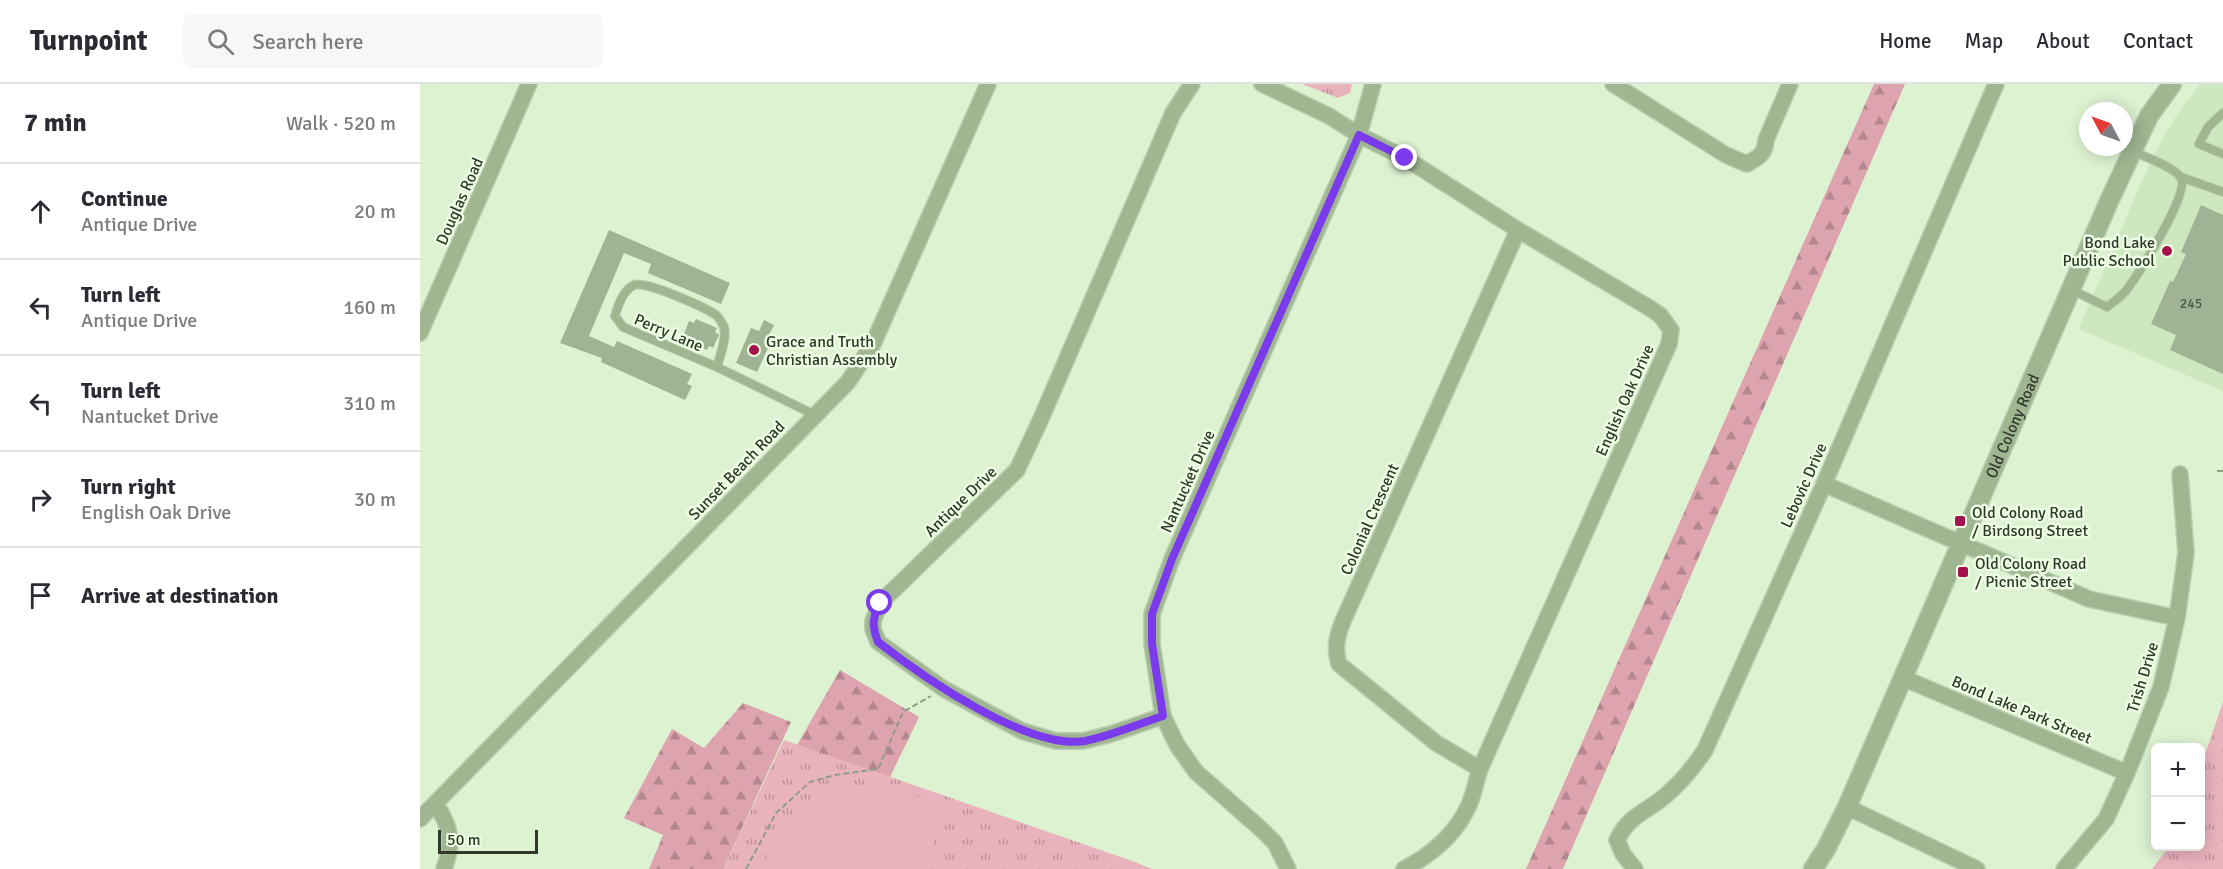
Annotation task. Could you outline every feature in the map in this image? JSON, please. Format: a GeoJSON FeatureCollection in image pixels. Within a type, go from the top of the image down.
{"type":"FeatureCollection","features":[{"type":"Feature","properties":{"kind":"street","name":"Douglas Road"},"geometry":{"type":"LineString","coordinates":[[420,333],[529,84]]}},
{"type":"Feature","properties":{"kind":"street","name":"Sunset Beach Road"},"geometry":{"type":"LineString","coordinates":[[420,819],[848,382],[873,344],[988,84]]}},
{"type":"Feature","properties":{"kind":"street","name":"Antique Drive"},"geometry":{"type":"LineString","coordinates":[[1163,716],[1112,734],[1083,741],[1056,741],[1022,731],[944,689],[878,642],[873,629],[875,612],[880,603],[1017,470],[1173,113],[1192,84]]}},
{"type":"Feature","properties":{"kind":"street","name":"English Oak Drive"},"geometry":{"type":"LineString","coordinates":[[1262,84],[1329,116],[1359,135],[1405,158],[1518,230],[1648,307],[1660,315],[1671,330],[1664,356],[1480,769],[1469,805],[1449,836],[1423,859],[1404,869]]}},
{"type":"Feature","properties":{"kind":"street","name":"Nantucket Drive"},"geometry":{"type":"LineString","coordinates":[[1288,869],[1275,843],[1196,772],[1177,745],[1163,716],[1152,644],[1152,614],[1161,586],[1359,135],[1373,84]]}},
{"type":"Feature","properties":{"kind":"street"},"geometry":{"type":"LineString","coordinates":[[1613,84],[1726,155],[1748,164],[1757,159],[1765,150],[1766,140],[1790,84]]}},
{"type":"Feature","properties":{"kind":"street","name":"Lebovic Drive"},"geometry":{"type":"LineString","coordinates":[[1635,869],[1623,854],[1617,840],[1624,825],[1663,798],[1688,776],[1705,750],[1824,484],[1996,84]]}},
{"type":"Feature","properties":{"kind":"street","name":"Old Colony Road"},"geometry":{"type":"LineString","coordinates":[[2133,151],[2150,116],[2172,84]]}},
{"type":"Feature","properties":{"kind":"street","name":"Old Colony Road"},"geometry":{"type":"LineString","coordinates":[[1813,869],[1847,807],[2070,290],[2131,156]]}},
{"type":"Feature","properties":{"kind":"street","name":"Colonial Crescent"},"geometry":{"type":"LineString","coordinates":[[1480,769],[1436,743],[1340,664],[1336,647],[1343,621],[1518,230]]}},
{"type":"Feature","properties":{"kind":"street","name":"Trish Drive"},"geometry":{"type":"LineString","coordinates":[[2064,869],[2106,819],[2161,687],[2177,618],[2186,553],[2180,474]]}},
{"type":"Feature","properties":{"kind":"street"},"geometry":{"type":"LineString","coordinates":[[1824,484],[2090,599],[2177,618]]}},
{"type":"Feature","properties":{"kind":"street","name":"Bond Lake Park Street"},"geometry":{"type":"LineString","coordinates":[[1903,678],[2127,773]]}},
{"type":"Feature","properties":{"kind":"street"},"geometry":{"type":"LineString","coordinates":[[436,804],[446,822],[451,838],[450,852],[444,869]]}},
{"type":"Feature","properties":{"kind":"street"},"geometry":{"type":"LineString","coordinates":[[1847,807],[1977,869]]}},
{"type":"Feature","properties":{"kind":"lane"},"geometry":{"type":"LineString","coordinates":[[2223,114],[2208,127],[2199,144],[2223,154]]}},
{"type":"Feature","properties":{"kind":"lane"},"geometry":{"type":"LineString","coordinates":[[2133,151],[2168,167],[2181,177],[2223,192]]}},
{"type":"Feature","properties":{"kind":"lane"},"geometry":{"type":"LineString","coordinates":[[2070,290],[2107,307],[2127,290],[2175,210],[2183,186],[2181,177]]}},
{"type":"Feature","properties":{"kind":"lane","name":"Perry Lane"},"geometry":{"type":"LineString","coordinates":[[717,367],[724,343],[724,327],[718,316],[690,302],[648,286],[635,285],[627,291],[619,303],[615,316],[623,327],[717,367],[815,415]]}},
{"type":"Feature","properties":{"kind":"path"},"geometry":{"type":"LineString","coordinates":[[2217,471],[2223,471]]}},
{"type":"Feature","properties":{"kind":"path"},"geometry":{"type":"LineString","coordinates":[[746,869],[776,813],[810,782],[835,775],[878,769],[903,712],[944,689]]}},
{"type":"Feature","properties":{"kind":"shaded area","name":"Bond Lake Public School"},"geometry":{"type":"Polygon","coordinates":[[[2200,84],[2223,84],[2223,391],[2079,329],[2161,141],[2200,84]]]}},
{"type":"Feature","properties":{"kind":"green space"},"geometry":{"type":"Polygon","coordinates":[[[1302,84],[1352,84],[1350,93],[1338,98],[1302,84]]]}},
{"type":"Feature","properties":{"kind":"green space"},"geometry":{"type":"Polygon","coordinates":[[[1874,84],[1905,84],[1563,869],[1526,869],[1874,84]]]}},
{"type":"Feature","properties":{"kind":"green space"},"geometry":{"type":"Polygon","coordinates":[[[840,670],[919,717],[890,777],[797,745],[840,670]]]}},
{"type":"Feature","properties":{"kind":"green space"},"geometry":{"type":"Polygon","coordinates":[[[2223,702],[2223,869],[2152,869],[2166,851],[2205,851],[2205,754],[2223,702]]]}},
{"type":"Feature","properties":{"kind":"green space"},"geometry":{"type":"Polygon","coordinates":[[[743,703],[791,722],[723,869],[649,869],[663,835],[624,818],[672,729],[704,748],[743,703]]]}},
{"type":"Feature","properties":{"kind":"green space"},"geometry":{"type":"Polygon","coordinates":[[[784,740],[1135,862],[1152,869],[723,869],[784,740]]]}},
{"type":"Feature","properties":{"kind":"green space"},"geometry":{"type":"Polygon","coordinates":[[[872,786],[911,793],[947,813],[922,869],[762,869],[770,848],[789,823],[828,792],[872,786]]]}},
{"type":"Feature","properties":{"kind":"building"},"geometry":{"type":"Polygon","coordinates":[[[2201,205],[2223,215],[2223,374],[2170,350],[2176,335],[2151,324],[2170,281],[2173,282],[2186,254],[2181,252],[2201,205]]]}},
{"type":"Feature","properties":{"kind":"building"},"geometry":{"type":"Polygon","coordinates":[[[609,230],[730,283],[721,304],[648,273],[651,264],[624,253],[589,336],[614,347],[617,341],[692,374],[687,384],[692,386],[685,400],[601,362],[602,358],[560,343],[609,230]]]}},
{"type":"Feature","properties":{"kind":"building"},"geometry":{"type":"Polygon","coordinates":[[[696,319],[717,328],[715,332],[719,335],[713,348],[709,346],[707,350],[685,341],[687,335],[684,334],[689,321],[694,323],[696,319]]]}},
{"type":"Feature","properties":{"kind":"building","name":"Grace and Truth Christian Assembly"},"geometry":{"type":"Polygon","coordinates":[[[764,320],[774,325],[769,335],[773,337],[757,372],[736,363],[751,328],[759,331],[764,320]]]}},
{"type":"Feature","properties":{"kind":"place","name":"Bond Lake Public School"},"geometry":{"type":"Point","coordinates":[2167,251]}},
{"type":"Feature","properties":{"kind":"place","name":"Grace and Truth Christian Assembly"},"geometry":{"type":"Point","coordinates":[754,350]}},
{"type":"Feature","properties":{"kind":"place","name":"Old Colony Road / Birdsong Street"},"geometry":{"type":"Point","coordinates":[1960,521]}},
{"type":"Feature","properties":{"kind":"place","name":"Old Colony Road / Picnic Street"},"geometry":{"type":"Point","coordinates":[1963,572]}},
{"type":"Feature","properties":{"kind":"route"},"geometry":{"type":"LineString","coordinates":[[880,603],[873,621],[873,629],[878,642],[944,689],[1022,731],[1056,741],[1083,741],[1112,734],[1163,716],[1152,644],[1152,614],[1172,559],[1359,135],[1405,158]]}}]}
